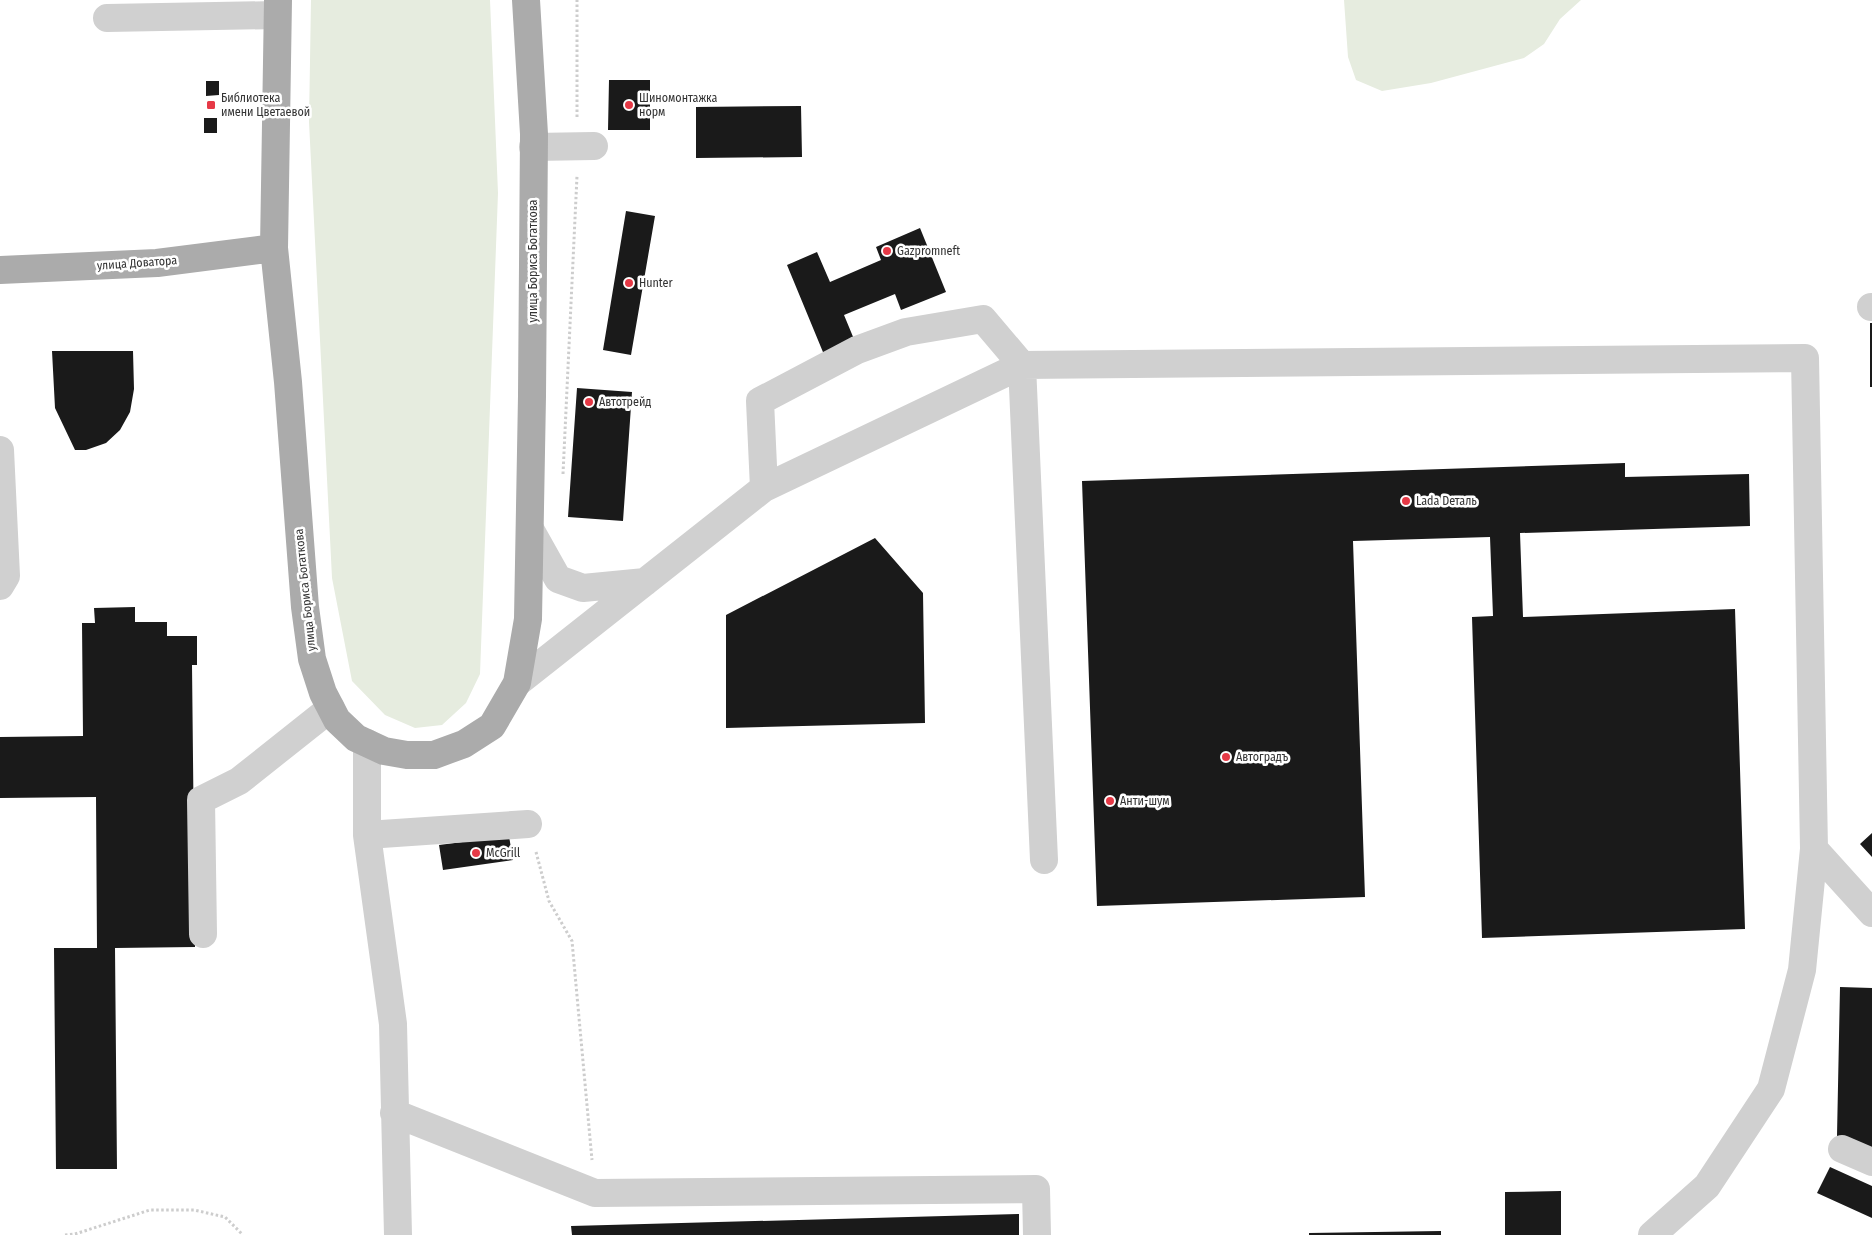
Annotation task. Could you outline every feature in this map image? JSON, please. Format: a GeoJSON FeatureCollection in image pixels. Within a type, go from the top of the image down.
{"type":"FeatureCollection","features":[{"type":"Feature","properties":{"kind":"main road","name":"улица Бориса Богаткова"},"geometry":{"type":"LineString","coordinates":[[278,7],[274,248],[288,382],[305,607],[312,658],[323,693],[337,720],[356,738],[384,751],[407,755],[434,754],[464,744],[492,726],[517,683],[528,619],[532,386],[533,147],[526,0]]}},
{"type":"Feature","properties":{"kind":"main road","name":"улица Доватора"},"geometry":{"type":"LineString","coordinates":[[0,270],[157,263],[274,248]]}},
{"type":"Feature","properties":{"kind":"street"},"geometry":{"type":"LineString","coordinates":[[107,18],[278,7]]}},
{"type":"Feature","properties":{"kind":"street"},"geometry":{"type":"LineString","coordinates":[[533,147],[586,146]]}},
{"type":"Feature","properties":{"kind":"street"},"geometry":{"type":"LineString","coordinates":[[764,488],[760,401],[857,350],[906,332],[983,319],[1022,365],[1044,860]]}},
{"type":"Feature","properties":{"kind":"street"},"geometry":{"type":"LineString","coordinates":[[517,683],[764,488],[1022,365],[1805,358],[1814,849],[1802,970],[1771,1089],[1707,1186],[1652,1235]]}},
{"type":"Feature","properties":{"kind":"street"},"geometry":{"type":"LineString","coordinates":[[0,450],[6,576],[0,586]]}},
{"type":"Feature","properties":{"kind":"street"},"geometry":{"type":"LineString","coordinates":[[530,529],[558,579],[583,588],[645,582]]}},
{"type":"Feature","properties":{"kind":"street"},"geometry":{"type":"LineString","coordinates":[[202,934],[200,800],[239,781],[331,708]]}},
{"type":"Feature","properties":{"kind":"street"},"geometry":{"type":"LineString","coordinates":[[367,743],[367,835],[393,1024],[398,1235]]}},
{"type":"Feature","properties":{"kind":"street"},"geometry":{"type":"LineString","coordinates":[[367,835],[528,824]]}},
{"type":"Feature","properties":{"kind":"street"},"geometry":{"type":"LineString","coordinates":[[1814,849],[1872,913]]}},
{"type":"Feature","properties":{"kind":"street"},"geometry":{"type":"LineString","coordinates":[[394,1113],[595,1192],[1036,1189],[1037,1235]]}},
{"type":"Feature","properties":{"kind":"street"},"geometry":{"type":"LineString","coordinates":[[1842,1149],[1872,1162]]}},
{"type":"Feature","properties":{"kind":"path"},"geometry":{"type":"LineString","coordinates":[[562,482],[586,146],[577,0]]}},
{"type":"Feature","properties":{"kind":"path"},"geometry":{"type":"LineString","coordinates":[[528,824],[549,902],[572,941],[595,1192]]}},
{"type":"Feature","properties":{"kind":"path"},"geometry":{"type":"LineString","coordinates":[[65,1235],[75,1234],[150,1210],[194,1210],[225,1216],[243,1235]]}},
{"type":"Feature","properties":{"kind":"shaded area"},"geometry":{"type":"Polygon","coordinates":[[[311,0],[490,0],[498,193],[480,674],[466,703],[442,725],[415,728],[385,715],[352,681],[332,578],[309,122],[311,0]]]}},
{"type":"Feature","properties":{"kind":"shaded area"},"geometry":{"type":"Polygon","coordinates":[[[1344,0],[1581,0],[1560,19],[1544,44],[1524,58],[1431,83],[1382,91],[1356,80],[1348,57],[1344,0]]]}},
{"type":"Feature","properties":{"kind":"building","name":"Шиномонтажка норм"},"geometry":{"type":"Polygon","coordinates":[[[609,80],[650,80],[650,130],[608,130],[609,80]]]}},
{"type":"Feature","properties":{"kind":"building"},"geometry":{"type":"Polygon","coordinates":[[[206,81],[219,81],[219,95],[206,96],[206,81]]]}},
{"type":"Feature","properties":{"kind":"building"},"geometry":{"type":"Polygon","coordinates":[[[801,106],[802,157],[696,158],[696,107],[801,106]]]}},
{"type":"Feature","properties":{"kind":"building"},"geometry":{"type":"Polygon","coordinates":[[[204,118],[217,118],[217,133],[204,133],[204,118]]]}},
{"type":"Feature","properties":{"kind":"building","name":"Hunter"},"geometry":{"type":"Polygon","coordinates":[[[626,211],[655,216],[631,355],[603,350],[626,211]]]}},
{"type":"Feature","properties":{"kind":"building"},"geometry":{"type":"Polygon","coordinates":[[[920,228],[946,292],[901,310],[895,294],[844,315],[856,344],[825,357],[787,265],[817,252],[830,282],[881,260],[876,247],[920,228]]]}},
{"type":"Feature","properties":{"kind":"building"},"geometry":{"type":"Polygon","coordinates":[[[1870,323],[1872,323],[1872,387],[1870,387],[1870,323]]]}},
{"type":"Feature","properties":{"kind":"building"},"geometry":{"type":"Polygon","coordinates":[[[52,351],[133,351],[134,389],[130,412],[120,430],[106,443],[86,450],[75,450],[55,408],[52,351]]]}},
{"type":"Feature","properties":{"kind":"building"},"geometry":{"type":"Polygon","coordinates":[[[577,388],[632,392],[623,521],[568,517],[577,388]]]}},
{"type":"Feature","properties":{"kind":"building","name":"Автоградъ"},"geometry":{"type":"Polygon","coordinates":[[[1625,463],[1625,477],[1749,474],[1750,526],[1520,533],[1523,617],[1735,609],[1745,929],[1482,938],[1472,617],[1493,616],[1490,537],[1353,541],[1365,897],[1097,906],[1082,481],[1625,463]]]}},
{"type":"Feature","properties":{"kind":"building"},"geometry":{"type":"Polygon","coordinates":[[[875,538],[923,593],[925,723],[726,728],[726,615],[875,538]]]}},
{"type":"Feature","properties":{"kind":"building"},"geometry":{"type":"Polygon","coordinates":[[[135,607],[135,622],[167,622],[167,636],[197,636],[197,665],[192,665],[195,947],[115,948],[117,1169],[56,1169],[54,948],[97,948],[96,797],[0,798],[0,737],[83,736],[82,623],[95,623],[94,608],[135,607]]]}},
{"type":"Feature","properties":{"kind":"building"},"geometry":{"type":"Polygon","coordinates":[[[1872,833],[1872,857],[1860,844],[1872,833]]]}},
{"type":"Feature","properties":{"kind":"building","name":"McGrill"},"geometry":{"type":"Polygon","coordinates":[[[509,836],[513,860],[443,870],[439,845],[509,836]]]}},
{"type":"Feature","properties":{"kind":"building"},"geometry":{"type":"Polygon","coordinates":[[[1840,987],[1872,988],[1872,1151],[1837,1136],[1840,987]]]}},
{"type":"Feature","properties":{"kind":"building"},"geometry":{"type":"Polygon","coordinates":[[[1830,1167],[1872,1186],[1872,1218],[1817,1193],[1830,1167]]]}},
{"type":"Feature","properties":{"kind":"building"},"geometry":{"type":"Polygon","coordinates":[[[1561,1191],[1561,1235],[1505,1235],[1505,1192],[1561,1191]]]}},
{"type":"Feature","properties":{"kind":"building"},"geometry":{"type":"Polygon","coordinates":[[[1019,1214],[1019,1235],[572,1235],[571,1226],[1019,1214]]]}},
{"type":"Feature","properties":{"kind":"building"},"geometry":{"type":"Polygon","coordinates":[[[1441,1231],[1441,1235],[1309,1235],[1309,1233],[1441,1231]]]}},
{"type":"Feature","properties":{"kind":"place","name":"Библиотека имени Цветаевой"},"geometry":{"type":"Point","coordinates":[211,105]}},
{"type":"Feature","properties":{"kind":"place","name":"Шиномонтажка норм"},"geometry":{"type":"Point","coordinates":[629,105]}},
{"type":"Feature","properties":{"kind":"place","name":"Gazpromneft"},"geometry":{"type":"Point","coordinates":[887,251]}},
{"type":"Feature","properties":{"kind":"place","name":"Hunter"},"geometry":{"type":"Point","coordinates":[629,283]}},
{"type":"Feature","properties":{"kind":"place","name":"Автотрейд"},"geometry":{"type":"Point","coordinates":[589,402]}},
{"type":"Feature","properties":{"kind":"place","name":"Lada Dеталь"},"geometry":{"type":"Point","coordinates":[1406,501]}},
{"type":"Feature","properties":{"kind":"place","name":"Автоградъ"},"geometry":{"type":"Point","coordinates":[1226,757]}},
{"type":"Feature","properties":{"kind":"place","name":"Анти-шум"},"geometry":{"type":"Point","coordinates":[1110,801]}},
{"type":"Feature","properties":{"kind":"place","name":"McGrill"},"geometry":{"type":"Point","coordinates":[476,853]}}]}
